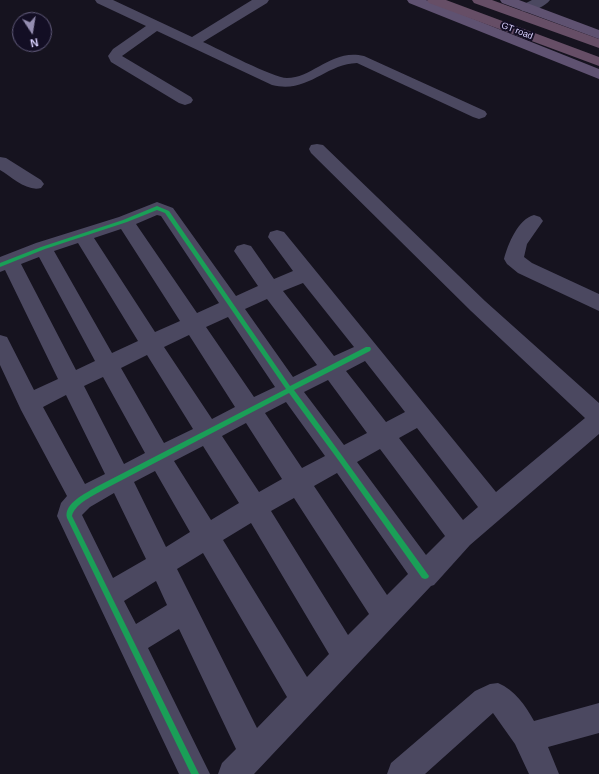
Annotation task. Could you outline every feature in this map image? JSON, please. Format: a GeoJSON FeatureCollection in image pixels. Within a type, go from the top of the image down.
{"type":"FeatureCollection","features":[{"type":"Feature","properties":{"kind":"highway","name":"GT road"},"geometry":{"type":"LineString","coordinates":[[434,0],[599,62]]}},
{"type":"Feature","properties":{"kind":"highway","name":"GT road"},"geometry":{"type":"LineString","coordinates":[[479,0],[599,44]]}},
{"type":"Feature","properties":{"kind":"main road"},"geometry":{"type":"LineString","coordinates":[[414,0],[599,74]]}},
{"type":"Feature","properties":{"kind":"main road"},"geometry":{"type":"LineString","coordinates":[[507,0],[599,35]]}},
{"type":"Feature","properties":{"kind":"street"},"geometry":{"type":"LineString","coordinates":[[102,0],[264,77],[282,83],[296,81],[346,58],[359,59],[479,114]]}},
{"type":"Feature","properties":{"kind":"street"},"geometry":{"type":"LineString","coordinates":[[192,43],[262,0]]}},
{"type":"Feature","properties":{"kind":"street"},"geometry":{"type":"LineString","coordinates":[[527,8],[543,0]]}},
{"type":"Feature","properties":{"kind":"street"},"geometry":{"type":"LineString","coordinates":[[155,26],[118,52],[115,56],[116,59],[185,100]]}},
{"type":"Feature","properties":{"kind":"street"},"geometry":{"type":"LineString","coordinates":[[233,774],[461,537],[599,419],[478,306],[316,149]]}},
{"type":"Feature","properties":{"kind":"street"},"geometry":{"type":"LineString","coordinates":[[0,162],[35,184]]}},
{"type":"Feature","properties":{"kind":"street"},"geometry":{"type":"LineString","coordinates":[[254,752],[72,383],[5,263],[43,248],[125,221],[158,208],[167,212],[289,390],[341,458],[424,576]]}},
{"type":"Feature","properties":{"kind":"street"},"geometry":{"type":"LineString","coordinates":[[125,221],[386,616]]}},
{"type":"Feature","properties":{"kind":"street"},"geometry":{"type":"LineString","coordinates":[[534,221],[518,243],[514,259],[525,268],[599,303]]}},
{"type":"Feature","properties":{"kind":"street"},"geometry":{"type":"LineString","coordinates":[[82,235],[208,432],[346,657]]}},
{"type":"Feature","properties":{"kind":"street"},"geometry":{"type":"LineString","coordinates":[[277,236],[494,509]]}},
{"type":"Feature","properties":{"kind":"street"},"geometry":{"type":"LineString","coordinates":[[43,248],[159,457],[305,700]]}},
{"type":"Feature","properties":{"kind":"street"},"geometry":{"type":"LineString","coordinates":[[244,251],[271,290],[461,537]]}},
{"type":"Feature","properties":{"kind":"street"},"geometry":{"type":"LineString","coordinates":[[29,403],[192,324],[271,290],[306,273]]}},
{"type":"Feature","properties":{"kind":"street"},"geometry":{"type":"LineString","coordinates":[[0,343],[29,403],[81,499]]}},
{"type":"Feature","properties":{"kind":"street"},"geometry":{"type":"LineString","coordinates":[[195,774],[69,516],[70,511],[81,499],[119,478],[368,349]]}},
{"type":"Feature","properties":{"kind":"street"},"geometry":{"type":"LineString","coordinates":[[108,596],[161,563],[341,458],[420,415]]}},
{"type":"Feature","properties":{"kind":"street"},"geometry":{"type":"LineString","coordinates":[[130,643],[184,610]]}},
{"type":"Feature","properties":{"kind":"street"},"geometry":{"type":"LineString","coordinates":[[402,774],[490,698],[498,697],[508,707],[528,737],[544,774]]}},
{"type":"Feature","properties":{"kind":"street"},"geometry":{"type":"LineString","coordinates":[[528,737],[599,718]]}},
{"type":"Feature","properties":{"kind":"cycle path"},"geometry":{"type":"LineString","coordinates":[[0,265],[43,248],[125,221],[157,208],[167,212],[289,389],[425,576]]}},
{"type":"Feature","properties":{"kind":"cycle path"},"geometry":{"type":"LineString","coordinates":[[195,774],[69,516],[70,511],[81,499],[98,489],[368,349]]}}]}
